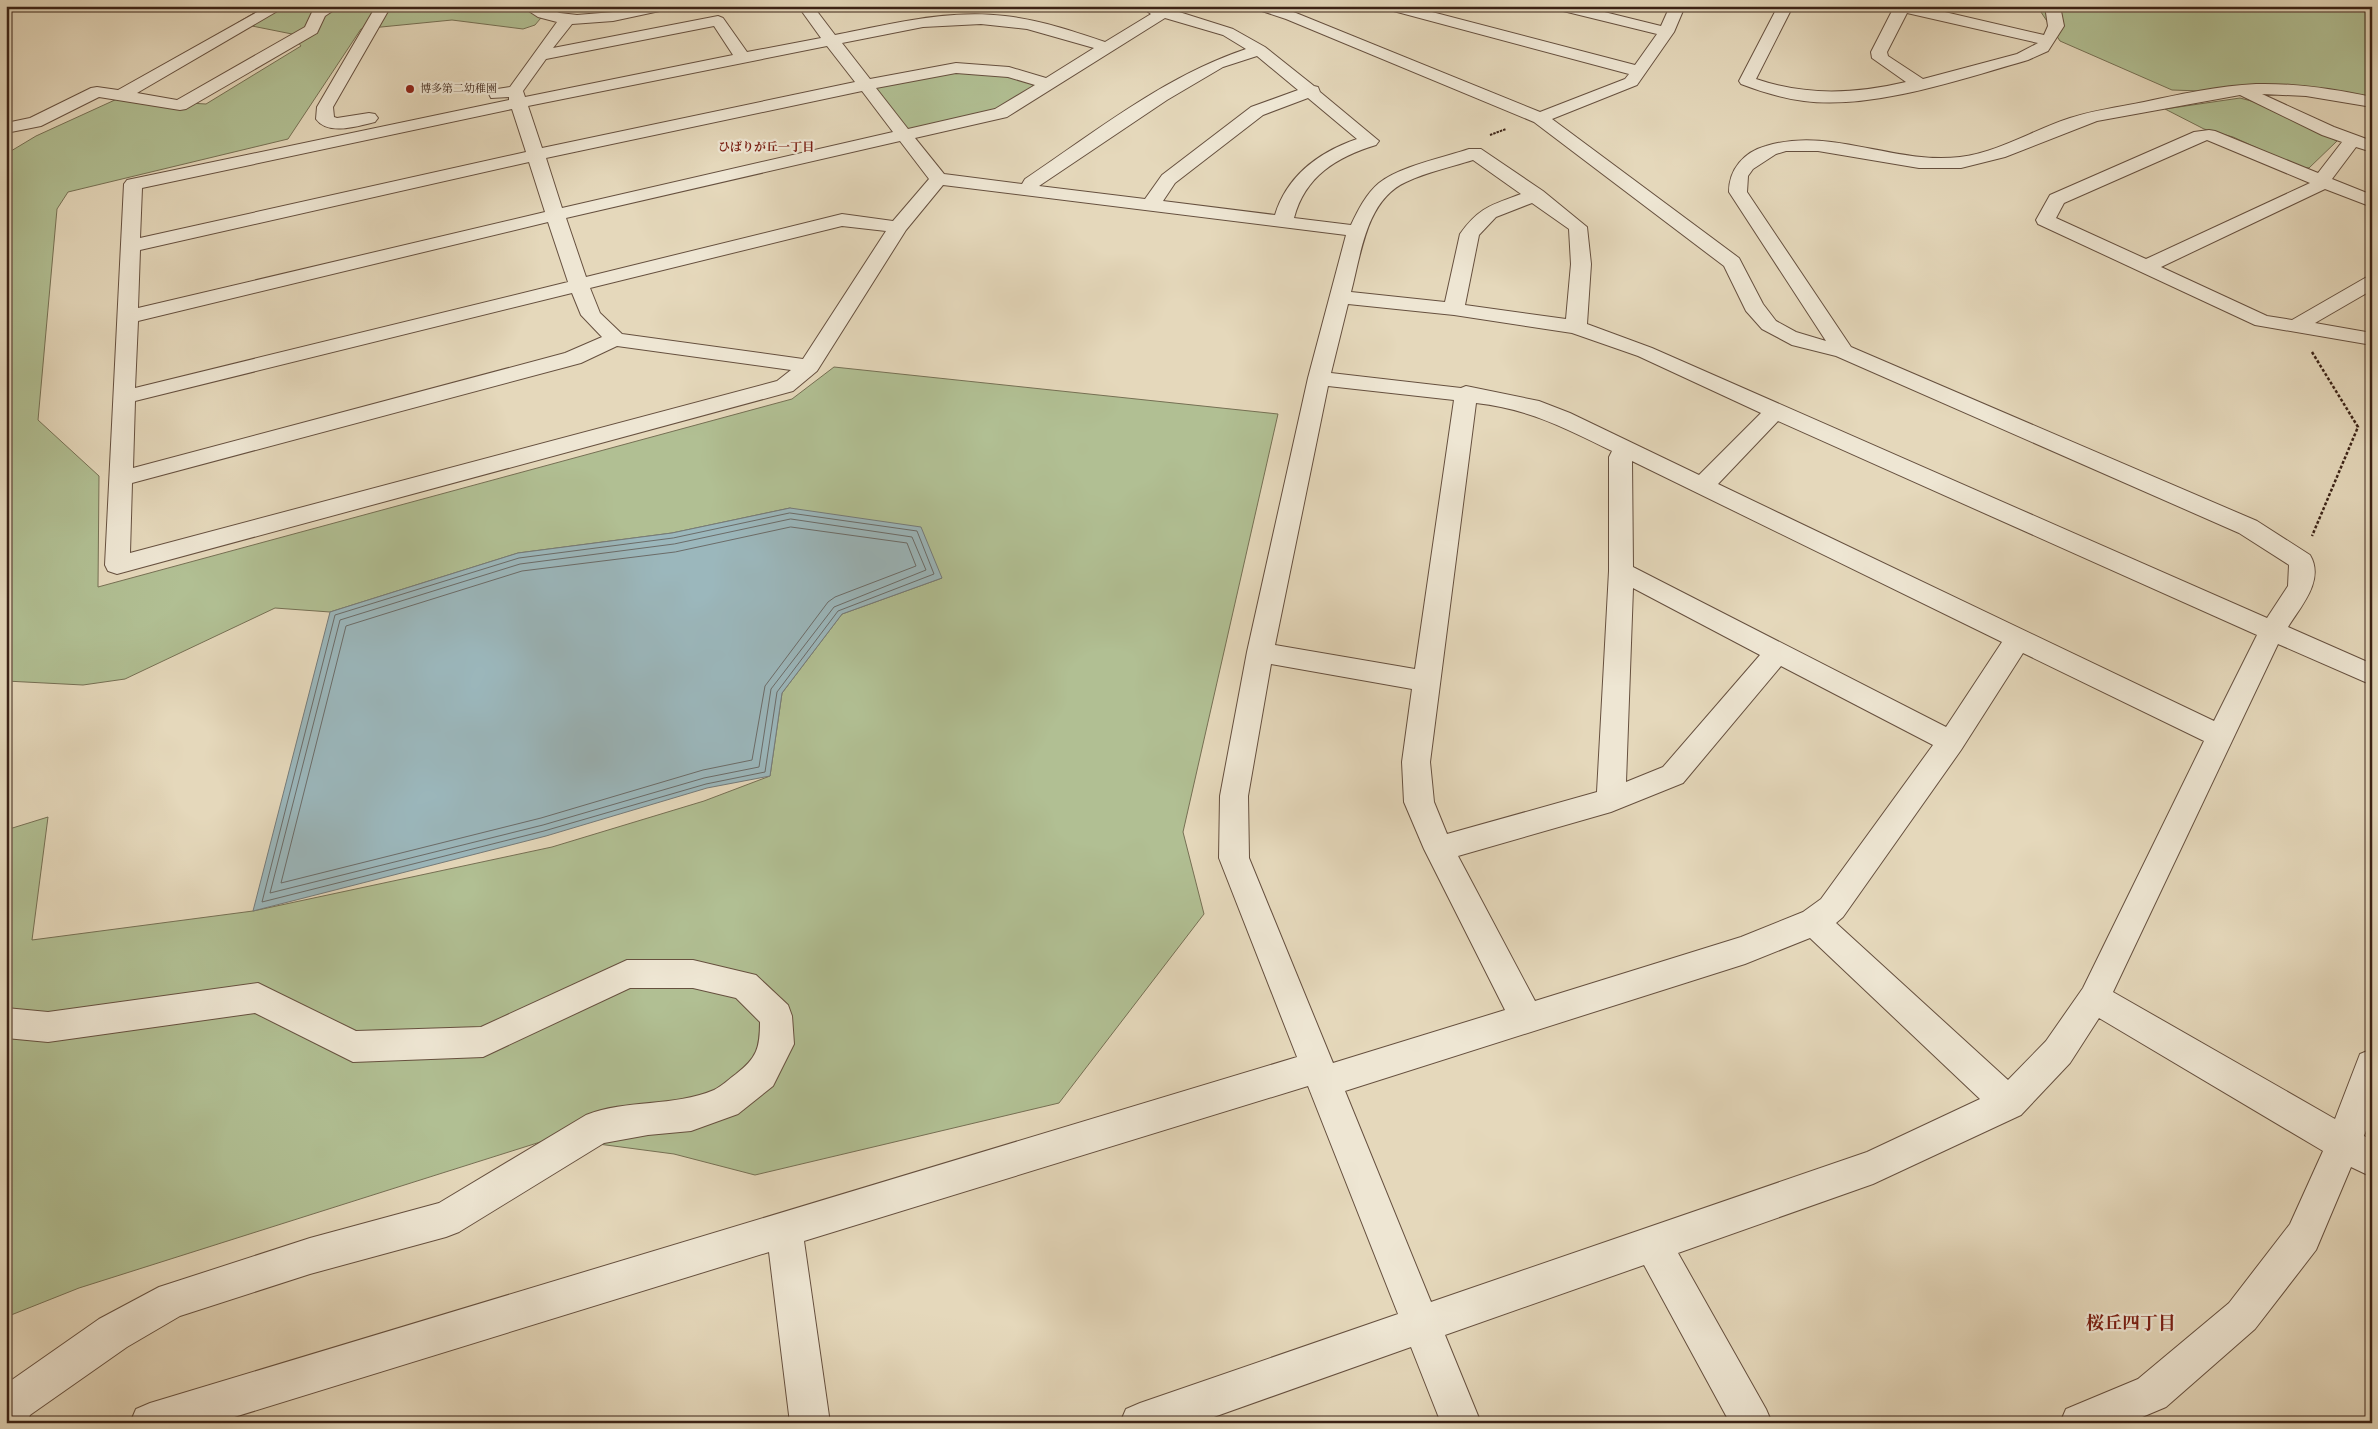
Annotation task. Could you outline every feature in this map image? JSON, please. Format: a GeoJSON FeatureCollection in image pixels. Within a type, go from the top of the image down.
{"type":"FeatureCollection","features":[{"type":"Feature","properties":{"kind":"street"},"geometry":{"type":"LineString","coordinates":[[122,95],[279,6]]}},
{"type":"Feature","properties":{"kind":"street"},"geometry":{"type":"LineString","coordinates":[[6,128],[35,122],[97,92],[180,105],[312,30],[318,13],[333,6]]}},
{"type":"Feature","properties":{"kind":"street"},"geometry":{"type":"LineString","coordinates":[[384,6],[325,107],[326,119],[335,124],[516,97],[742,57],[923,22],[980,20],[1013,22],[1052,29],[1108,48]]}},
{"type":"Feature","properties":{"kind":"street"},"geometry":{"type":"LineString","coordinates":[[528,6],[550,16],[569,18],[602,17],[664,6]]}},
{"type":"Feature","properties":{"kind":"street"},"geometry":{"type":"LineString","coordinates":[[804,6],[906,135],[938,179],[1357,232]]}},
{"type":"Feature","properties":{"kind":"street"},"geometry":{"type":"LineString","coordinates":[[1143,6],[1170,9],[1228,32],[1259,50],[1312,91],[1370,141],[1350,147],[1311,170],[1301,180],[1292,196],[1283,222]]}},
{"type":"Feature","properties":{"kind":"street"},"geometry":{"type":"LineString","coordinates":[[1140,1423],[1873,1167],[2009,1103],[2058,1052],[2094,998],[2219,736],[2271,632],[2301,588],[2301,561],[2248,527],[1843,350],[1793,338],[1776,330],[1761,318],[1750,298],[1743,279],[1732,262],[1540,118],[1291,16],[1261,6]]}},
{"type":"Feature","properties":{"kind":"street"},"geometry":{"type":"LineString","coordinates":[[1391,6],[1543,53],[1638,72]]}},
{"type":"Feature","properties":{"kind":"street"},"geometry":{"type":"LineString","coordinates":[[1560,6],[1666,32]]}},
{"type":"Feature","properties":{"kind":"street"},"geometry":{"type":"LineString","coordinates":[[1540,118],[1632,82],[1666,32],[1678,6]]}},
{"type":"Feature","properties":{"kind":"street"},"geometry":{"type":"LineString","coordinates":[[1786,6],[1746,81],[1760,87],[1786,92],[1817,96],[1855,97],[1920,84],[2029,54],[2042,48],[2056,26],[2052,6]]}},
{"type":"Feature","properties":{"kind":"street"},"geometry":{"type":"LineString","coordinates":[[1920,84],[1880,58],[1879,52],[1900,7],[2047,40]]}},
{"type":"Feature","properties":{"kind":"street"},"geometry":{"type":"LineString","coordinates":[[127,317],[555,215],[1001,113],[1170,9]]}},
{"type":"Feature","properties":{"kind":"street"},"geometry":{"type":"LineString","coordinates":[[569,18],[553,35],[516,97],[133,184],[117,565],[785,386],[809,366],[898,227],[938,179]]}},
{"type":"Feature","properties":{"kind":"street"},"geometry":{"type":"LineString","coordinates":[[542,55],[718,21],[742,57]]}},
{"type":"Feature","properties":{"kind":"street"},"geometry":{"type":"LineString","coordinates":[[1028,190],[1031,183],[1160,96],[1217,64],[1259,50]]}},
{"type":"Feature","properties":{"kind":"street"},"geometry":{"type":"LineString","coordinates":[[130,246],[535,155],[865,84],[956,68],[1009,72],[1048,84]]}},
{"type":"Feature","properties":{"kind":"street"},"geometry":{"type":"LineString","coordinates":[[1843,350],[1738,192],[1737,178],[1743,167],[1760,155],[1780,148],[1807,145],[1842,148],[1917,162],[1940,164],[1975,162],[2091,117],[2163,102],[2241,90],[2313,92],[2372,102]]}},
{"type":"Feature","properties":{"kind":"street"},"geometry":{"type":"LineString","coordinates":[[2241,90],[2328,131],[2372,147]]}},
{"type":"Feature","properties":{"kind":"street"},"geometry":{"type":"LineString","coordinates":[[1151,205],[1168,179],[1257,111],[1312,91]]}},
{"type":"Feature","properties":{"kind":"street"},"geometry":{"type":"LineString","coordinates":[[516,97],[579,285],[591,315],[615,339]]}},
{"type":"Feature","properties":{"kind":"street"},"geometry":{"type":"LineString","coordinates":[[2372,202],[2209,135],[2200,136],[2057,199],[2045,220],[2262,321],[2372,339]]}},
{"type":"Feature","properties":{"kind":"street"},"geometry":{"type":"LineString","coordinates":[[2145,268],[2316,188],[2353,140]]}},
{"type":"Feature","properties":{"kind":"street"},"geometry":{"type":"LineString","coordinates":[[1461,1423],[1420,1326],[1234,858],[1234,796],[1260,652],[1319,378],[1354,252],[1357,232],[1369,206],[1384,188],[1399,178],[1475,153],[1578,227],[1581,242],[1582,269],[1576,327]]}},
{"type":"Feature","properties":{"kind":"street"},"geometry":{"type":"LineString","coordinates":[[1454,309],[1470,234],[1489,213],[1536,195]]}},
{"type":"Feature","properties":{"kind":"street"},"geometry":{"type":"LineString","coordinates":[[124,397],[842,220],[898,227]]}},
{"type":"Feature","properties":{"kind":"street"},"geometry":{"type":"LineString","coordinates":[[2296,326],[2372,282]]}},
{"type":"Feature","properties":{"kind":"street"},"geometry":{"type":"LineString","coordinates":[[1340,297],[1454,309],[1576,327],[1644,352],[2271,632],[2372,675]]}},
{"type":"Feature","properties":{"kind":"street"},"geometry":{"type":"LineString","coordinates":[[120,479],[573,358],[615,339],[809,366]]}},
{"type":"Feature","properties":{"kind":"street"},"geometry":{"type":"LineString","coordinates":[[1319,378],[1466,393],[1503,398],[1532,406],[1562,418],[1703,485],[2219,736]]}},
{"type":"Feature","properties":{"kind":"street"},"geometry":{"type":"LineString","coordinates":[[1466,393],[1416,762],[1419,802],[1440,849],[1527,1019]]}},
{"type":"Feature","properties":{"kind":"street"},"geometry":{"type":"LineString","coordinates":[[1703,485],[1775,411]]}},
{"type":"Feature","properties":{"kind":"street"},"geometry":{"type":"LineString","coordinates":[[1611,800],[1621,571],[1620,457],[1630,450]]}},
{"type":"Feature","properties":{"kind":"street"},"geometry":{"type":"LineString","coordinates":[[1621,571],[1951,742]]}},
{"type":"Feature","properties":{"kind":"street"},"geometry":{"type":"LineString","coordinates":[[150,1423],[784,1230],[1320,1075],[1527,1019],[1745,950],[1814,922],[1832,908],[1951,742],[2019,638]]}},
{"type":"Feature","properties":{"kind":"street"},"geometry":{"type":"LineString","coordinates":[[1260,652],[1426,681]]}},
{"type":"Feature","properties":{"kind":"street"},"geometry":{"type":"LineString","coordinates":[[1440,849],[1611,800],[1673,775],[1778,652]]}},
{"type":"Feature","properties":{"kind":"street"},"geometry":{"type":"LineString","coordinates":[[1814,922],[2009,1103]]}},
{"type":"Feature","properties":{"kind":"street"},"geometry":{"type":"LineString","coordinates":[[6,1023],[48,1027],[258,998],[353,1046],[483,1042],[627,974],[693,974],[745,985],[776,1016],[777,1044],[761,1075],[726,1102],[691,1114],[648,1118],[598,1127],[446,1219],[310,1256],[172,1300],[113,1333],[15,1402],[7,1423]]}},
{"type":"Feature","properties":{"kind":"street"},"geometry":{"type":"LineString","coordinates":[[2094,998],[2358,1151]]}},
{"type":"Feature","properties":{"kind":"street"},"geometry":{"type":"LineString","coordinates":[[2080,1423],[2152,1393],[2242,1316],[2303,1237],[2358,1151],[2372,1065]]}},
{"type":"Feature","properties":{"kind":"street"},"geometry":{"type":"LineString","coordinates":[[784,1230],[810,1423]]}},
{"type":"Feature","properties":{"kind":"street"},"geometry":{"type":"LineString","coordinates":[[1653,1245],[1752,1423]]}},
{"type":"Feature","properties":{"kind":"path"},"geometry":{"type":"LineString","coordinates":[[1475,153],[1476,139],[1540,118]]}},
{"type":"Feature","properties":{"kind":"path"},"geometry":{"type":"LineString","coordinates":[[2296,326],[2358,427],[2301,561]]}},
{"type":"Feature","properties":{"kind":"green space"},"geometry":{"type":"Polygon","coordinates":[[[266,6],[551,6],[535,25],[523,29],[452,20],[361,29],[288,139],[68,192],[57,209],[38,420],[99,476],[98,587],[792,399],[834,367],[1278,414],[1183,832],[1204,914],[1059,1103],[755,1175],[674,1154],[553,1138],[79,1288],[6,1317],[6,830],[48,817],[32,940],[253,911],[552,847],[704,801],[770,776],[782,693],[842,614],[942,578],[790,508],[672,533],[518,553],[330,612],[275,608],[125,679],[83,685],[6,681],[6,154],[36,136],[117,99],[206,104],[301,46],[292,34],[237,23],[266,6]]]}},
{"type":"Feature","properties":{"kind":"green space"},"geometry":{"type":"Polygon","coordinates":[[[2037,6],[2372,6],[2372,97],[2172,90],[2060,41],[2037,6]]]}},
{"type":"Feature","properties":{"kind":"green space"},"geometry":{"type":"Polygon","coordinates":[[[971,72],[1009,77],[1032,84],[1034,88],[1001,107],[988,112],[908,130],[874,87],[942,74],[971,72]]]}},
{"type":"Feature","properties":{"kind":"green space"},"geometry":{"type":"Polygon","coordinates":[[[2240,98],[2259,103],[2337,141],[2309,168],[2299,167],[2233,137],[2204,129],[2165,109],[2240,98]]]}},
{"type":"Feature","properties":{"kind":"water"},"geometry":{"type":"Polygon","coordinates":[[[790,508],[921,527],[942,578],[842,614],[782,693],[770,776],[707,788],[546,836],[253,911],[330,612],[518,553],[672,533],[790,508]]]}},
{"type":"Feature","properties":{"kind":"place","name":"博多第二幼稚園"},"geometry":{"type":"Point","coordinates":[410,89]}},
{"type":"Feature","properties":{"kind":"district","name":"ひばりが丘一丁目"},"geometry":{"type":"Point","coordinates":[766,147]}},
{"type":"Feature","properties":{"kind":"district","name":"桜丘四丁目"},"geometry":{"type":"Point","coordinates":[2131,1324]}}]}
